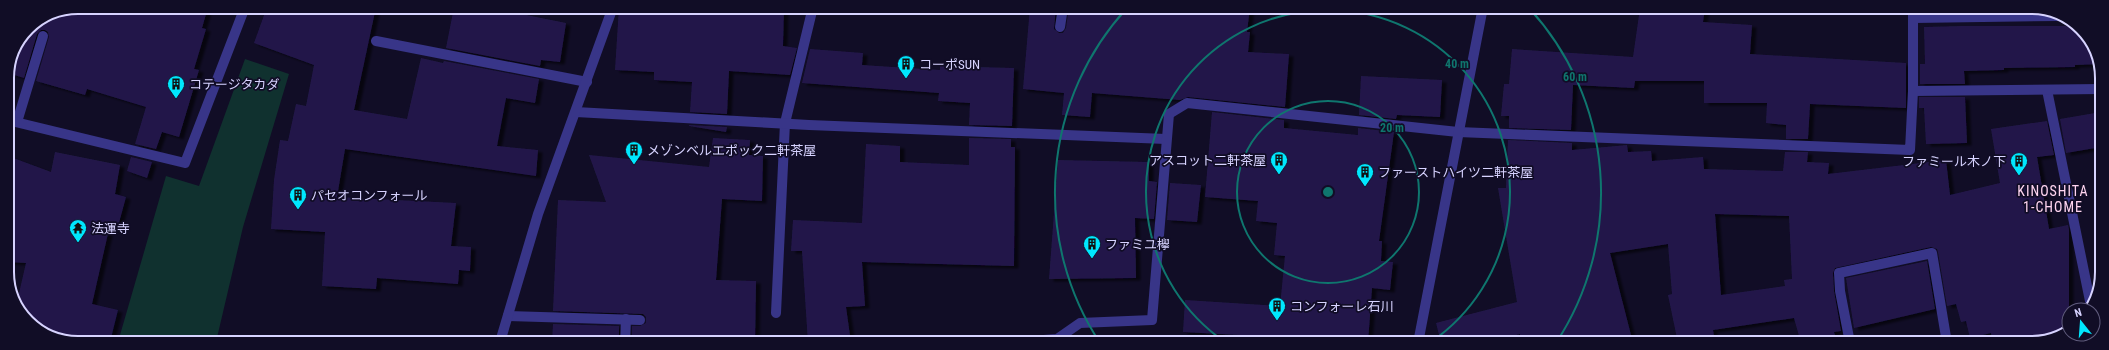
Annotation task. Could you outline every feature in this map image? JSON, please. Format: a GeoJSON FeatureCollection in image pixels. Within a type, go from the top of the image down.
{"type":"FeatureCollection","features":[{"type":"Feature","properties":{"kind":"street"},"geometry":{"type":"LineString","coordinates":[[14,121],[185,163],[242,14]]}},
{"type":"Feature","properties":{"kind":"street"},"geometry":{"type":"LineString","coordinates":[[502,336],[538,214],[611,14]]}},
{"type":"Feature","properties":{"kind":"street"},"geometry":{"type":"LineString","coordinates":[[776,313],[785,123],[810,14]]}},
{"type":"Feature","properties":{"kind":"street"},"geometry":{"type":"LineString","coordinates":[[1060,28],[1062,14]]}},
{"type":"Feature","properties":{"kind":"street"},"geometry":{"type":"LineString","coordinates":[[1419,336],[1482,14]]}},
{"type":"Feature","properties":{"kind":"street"},"geometry":{"type":"LineString","coordinates":[[1061,336],[1080,323],[1152,320],[1169,114],[1187,103],[1458,132],[1910,150],[1913,91],[1914,14]]}},
{"type":"Feature","properties":{"kind":"street"},"geometry":{"type":"LineString","coordinates":[[1914,18],[2046,16]]}},
{"type":"Feature","properties":{"kind":"street"},"geometry":{"type":"LineString","coordinates":[[14,116],[43,36]]}},
{"type":"Feature","properties":{"kind":"street"},"geometry":{"type":"LineString","coordinates":[[376,41],[587,82]]}},
{"type":"Feature","properties":{"kind":"street"},"geometry":{"type":"LineString","coordinates":[[2047,90],[2089,297]]}},
{"type":"Feature","properties":{"kind":"street"},"geometry":{"type":"LineString","coordinates":[[1913,91],[2095,90]]}},
{"type":"Feature","properties":{"kind":"street"},"geometry":{"type":"LineString","coordinates":[[576,112],[785,123],[1166,139]]}},
{"type":"Feature","properties":{"kind":"street"},"geometry":{"type":"LineString","coordinates":[[1849,336],[1840,291],[1839,273],[1932,253],[1947,336]]}},
{"type":"Feature","properties":{"kind":"street"},"geometry":{"type":"LineString","coordinates":[[508,316],[640,320]]}},
{"type":"Feature","properties":{"kind":"street"},"geometry":{"type":"LineString","coordinates":[[625,336],[626,319]]}},
{"type":"Feature","properties":{"kind":"green space"},"geometry":{"type":"Polygon","coordinates":[[[245,59],[289,74],[243,227],[217,336],[120,336],[166,176],[199,186],[245,59]]]}},
{"type":"Feature","properties":{"kind":"building"},"geometry":{"type":"Polygon","coordinates":[[[78,14],[206,14],[202,28],[206,29],[194,69],[199,70],[179,137],[162,132],[156,149],[135,144],[146,107],[87,89],[85,95],[36,81],[49,37],[48,32],[45,30],[41,30],[37,34],[24,78],[14,75],[15,66],[19,54],[33,33],[54,19],[66,15],[78,14]]]}},
{"type":"Feature","properties":{"kind":"building"},"geometry":{"type":"Polygon","coordinates":[[[264,14],[375,14],[354,110],[407,119],[421,58],[539,79],[535,103],[506,98],[497,146],[538,150],[536,176],[345,149],[337,197],[456,203],[451,246],[471,247],[470,271],[459,270],[458,284],[377,278],[376,289],[322,286],[325,232],[271,229],[274,180],[280,140],[288,141],[296,104],[306,106],[314,65],[254,43],[264,14]]]}},
{"type":"Feature","properties":{"kind":"building"},"geometry":{"type":"Polygon","coordinates":[[[453,14],[521,14],[566,23],[560,62],[541,60],[540,66],[446,48],[453,14]]]}},
{"type":"Feature","properties":{"kind":"building"},"geometry":{"type":"Polygon","coordinates":[[[619,14],[784,14],[783,46],[797,48],[790,75],[729,71],[727,114],[690,112],[692,82],[654,80],[654,72],[615,70],[619,14]]]}},
{"type":"Feature","properties":{"kind":"building"},"geometry":{"type":"Polygon","coordinates":[[[1029,14],[1055,14],[1054,29],[1059,33],[1063,33],[1066,28],[1068,14],[1249,14],[1247,32],[1250,32],[1248,52],[1289,54],[1285,107],[1188,97],[1180,100],[1092,93],[1090,117],[1062,115],[1064,93],[1023,89],[1029,14]]]}},
{"type":"Feature","properties":{"kind":"building"},"geometry":{"type":"Polygon","coordinates":[[[1639,14],[1704,14],[1703,22],[1752,25],[1750,54],[1906,63],[1906,108],[1810,104],[1808,139],[1786,139],[1786,125],[1766,123],[1767,103],[1704,103],[1704,81],[1635,81],[1634,88],[1573,85],[1571,130],[1509,128],[1509,116],[1501,116],[1504,84],[1509,84],[1512,49],[1633,57],[1639,14]]]}},
{"type":"Feature","properties":{"kind":"building"},"geometry":{"type":"Polygon","coordinates":[[[2067,26],[2079,36],[2086,46],[2094,64],[2075,65],[2075,67],[2004,68],[2004,70],[1964,71],[1965,84],[1920,84],[1920,64],[1925,64],[1924,27],[2067,26]]]}},
{"type":"Feature","properties":{"kind":"building"},"geometry":{"type":"Polygon","coordinates":[[[810,49],[863,53],[862,65],[940,70],[940,66],[1014,68],[1012,126],[969,125],[970,103],[938,101],[939,93],[802,83],[810,49]]]}},
{"type":"Feature","properties":{"kind":"building"},"geometry":{"type":"Polygon","coordinates":[[[1361,76],[1442,80],[1440,117],[1397,115],[1396,119],[1359,115],[1361,76]]]}},
{"type":"Feature","properties":{"kind":"building"},"geometry":{"type":"Polygon","coordinates":[[[1919,97],[1965,97],[1967,143],[1926,144],[1924,108],[1919,108],[1919,97]]]}},
{"type":"Feature","properties":{"kind":"building"},"geometry":{"type":"Polygon","coordinates":[[[1212,112],[1284,120],[1284,128],[1358,135],[1358,128],[1394,132],[1379,241],[1382,241],[1381,261],[1393,262],[1390,290],[1372,288],[1368,336],[1257,336],[1183,332],[1185,300],[1280,306],[1285,256],[1274,255],[1277,223],[1256,221],[1258,201],[1205,197],[1212,112]]]}},
{"type":"Feature","properties":{"kind":"building"},"geometry":{"type":"Polygon","coordinates":[[[2095,113],[2095,148],[2066,153],[2060,119],[2095,113]]]}},
{"type":"Feature","properties":{"kind":"building"},"geometry":{"type":"Polygon","coordinates":[[[2047,121],[2054,155],[2037,157],[2049,229],[2068,225],[2069,230],[2069,302],[2061,302],[2061,328],[2043,335],[1992,336],[1991,333],[1978,336],[1970,336],[1966,321],[1961,322],[1956,304],[1947,306],[1938,252],[1937,249],[1931,247],[1835,268],[1833,273],[1834,291],[1841,331],[1834,332],[1835,336],[1799,336],[1794,318],[1713,330],[1714,336],[1677,336],[1668,295],[1672,294],[1668,244],[1610,253],[1631,336],[1520,336],[1520,334],[1512,336],[1439,336],[1436,323],[1517,302],[1498,188],[1506,188],[1508,140],[1572,143],[1572,150],[1627,145],[1628,152],[1651,151],[1652,161],[1703,157],[1704,169],[1783,171],[1785,152],[1808,152],[1807,162],[1829,163],[1828,174],[1946,160],[1950,195],[2000,183],[1991,129],[2047,121]],[[1715,214],[1721,295],[1785,286],[1784,280],[1792,279],[1789,216],[1715,214]]]}},
{"type":"Feature","properties":{"kind":"building"},"geometry":{"type":"Polygon","coordinates":[[[689,125],[727,127],[726,132],[689,125]]]}},
{"type":"Feature","properties":{"kind":"building"},"geometry":{"type":"Polygon","coordinates":[[[713,138],[750,140],[749,155],[763,156],[762,201],[722,199],[716,280],[756,281],[755,336],[632,336],[632,326],[640,326],[646,323],[646,317],[643,314],[553,311],[558,200],[606,202],[589,155],[709,167],[713,138]]]}},
{"type":"Feature","properties":{"kind":"building"},"geometry":{"type":"Polygon","coordinates":[[[969,138],[1011,139],[1011,147],[1015,147],[1014,266],[862,262],[865,306],[846,307],[850,336],[808,336],[802,251],[791,251],[793,220],[862,223],[866,144],[900,146],[900,162],[969,165],[969,138]]]}},
{"type":"Feature","properties":{"kind":"building","name":"法運寺"},"geometry":{"type":"Polygon","coordinates":[[[55,152],[120,165],[115,194],[126,197],[117,230],[109,229],[92,304],[118,310],[112,336],[78,336],[62,334],[54,331],[36,320],[27,311],[19,296],[26,263],[14,262],[14,158],[51,172],[55,152]]]}},
{"type":"Feature","properties":{"kind":"building"},"geometry":{"type":"Polygon","coordinates":[[[131,157],[152,162],[147,178],[127,171],[131,157]]]}},
{"type":"Feature","properties":{"kind":"building"},"geometry":{"type":"Polygon","coordinates":[[[1058,160],[1149,162],[1149,181],[1157,182],[1154,219],[1135,218],[1136,278],[1049,279],[1058,160]]]}},
{"type":"Feature","properties":{"kind":"building"},"geometry":{"type":"Polygon","coordinates":[[[1170,183],[1201,185],[1197,222],[1167,220],[1170,183]]]}},
{"type":"Feature","properties":{"kind":"building"},"geometry":{"type":"Polygon","coordinates":[[[1927,261],[1935,309],[1854,328],[1846,278],[1927,261]]]}},
{"type":"Feature","properties":{"kind":"building"},"geometry":{"type":"Polygon","coordinates":[[[553,324],[619,326],[619,336],[552,336],[553,324]]]}},
{"type":"Feature","properties":{"kind":"place","name":"コーポSUN"},"geometry":{"type":"Point","coordinates":[906,79]}},
{"type":"Feature","properties":{"kind":"place","name":"コテージタカダ"},"geometry":{"type":"Point","coordinates":[176,99]}},
{"type":"Feature","properties":{"kind":"place","name":"メゾンベルエポック二軒茶屋"},"geometry":{"type":"Point","coordinates":[634,165]}},
{"type":"Feature","properties":{"kind":"place","name":"アスコット二軒茶屋"},"geometry":{"type":"Point","coordinates":[1279,175]}},
{"type":"Feature","properties":{"kind":"place","name":"ファミール木ノ下"},"geometry":{"type":"Point","coordinates":[2019,176]}},
{"type":"Feature","properties":{"kind":"place","name":"ファーストハイツ二軒茶屋"},"geometry":{"type":"Point","coordinates":[1365,187]}},
{"type":"Feature","properties":{"kind":"place","name":"パセオコンフォール"},"geometry":{"type":"Point","coordinates":[298,210]}},
{"type":"Feature","properties":{"kind":"place","name":"法運寺"},"geometry":{"type":"Point","coordinates":[78,243]}},
{"type":"Feature","properties":{"kind":"place","name":"ファミユ欅"},"geometry":{"type":"Point","coordinates":[1092,259]}},
{"type":"Feature","properties":{"kind":"place","name":"コンフォーレ石川"},"geometry":{"type":"Point","coordinates":[1277,321]}},
{"type":"Feature","properties":{"kind":"district","name":"KINOSHITA 1-CHOME"},"geometry":{"type":"Point","coordinates":[2053,200]}}]}
